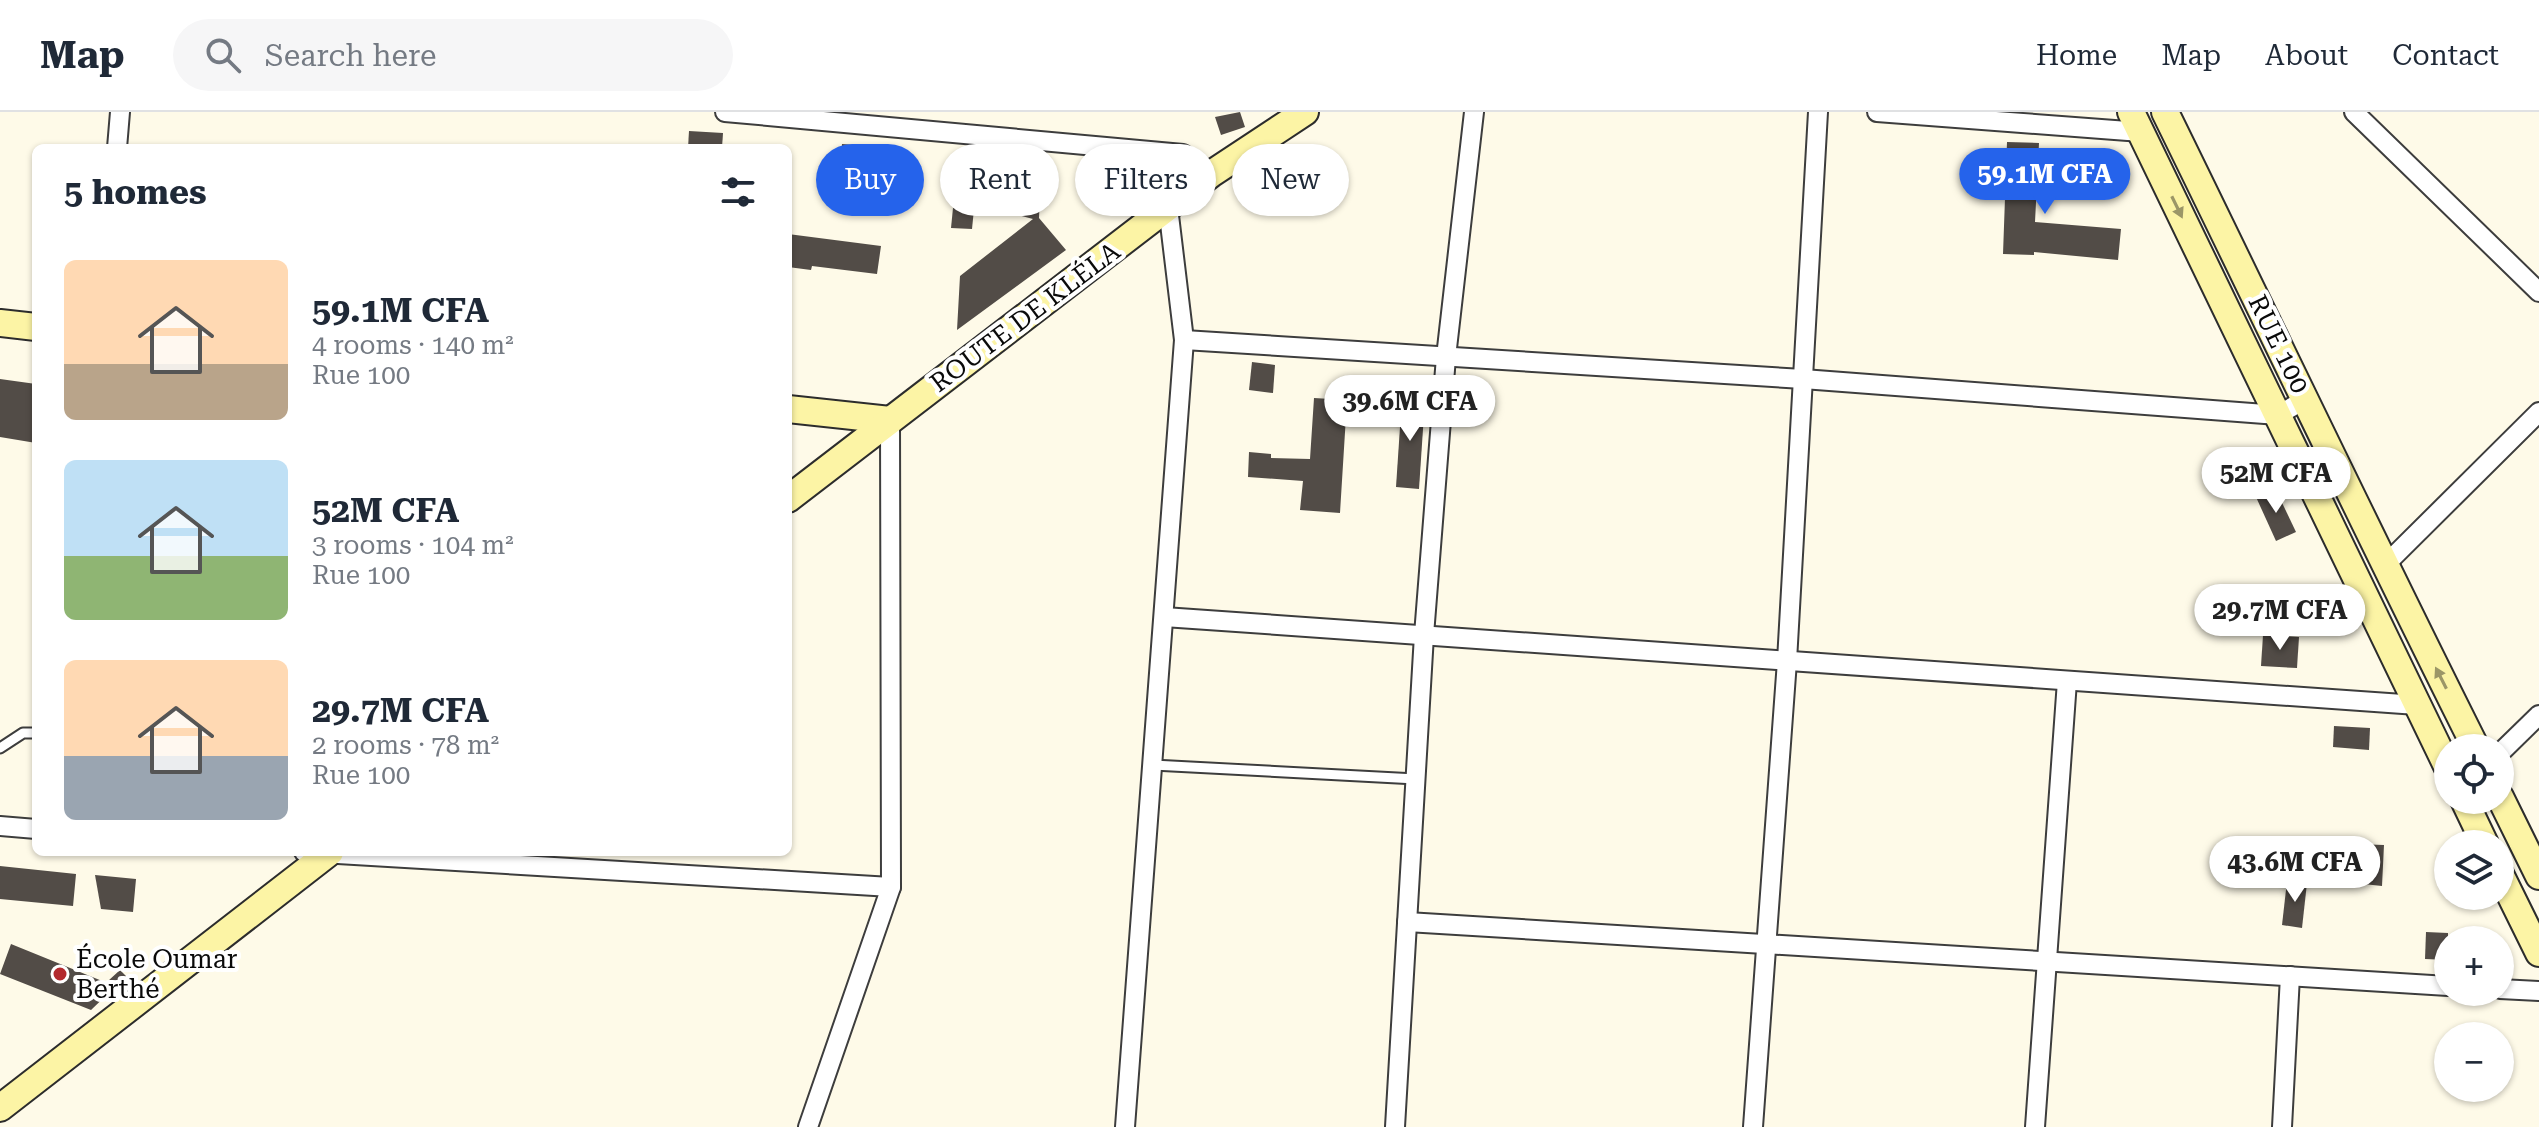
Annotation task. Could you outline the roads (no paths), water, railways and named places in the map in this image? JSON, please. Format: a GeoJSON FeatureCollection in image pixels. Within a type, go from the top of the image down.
{"type":"FeatureCollection","features":[{"type":"Feature","properties":{"kind":"street"},"geometry":{"type":"LineString","coordinates":[[117,144],[120,112]]}},
{"type":"Feature","properties":{"kind":"street"},"geometry":{"type":"LineString","coordinates":[[725,112],[1075,144]]}},
{"type":"Feature","properties":{"kind":"street","name":"ROUTE DE KLÉLA"},"geometry":{"type":"LineString","coordinates":[[1216,171],[1305,112]]}},
{"type":"Feature","properties":{"kind":"street"},"geometry":{"type":"LineString","coordinates":[[1395,1127],[1424,635],[1446,357],[1474,112]]}},
{"type":"Feature","properties":{"kind":"street"},"geometry":{"type":"LineString","coordinates":[[1753,1127],[1787,661],[1818,112]]}},
{"type":"Feature","properties":{"kind":"street"},"geometry":{"type":"LineString","coordinates":[[1877,112],[2136,122],[2434,740]]}},
{"type":"Feature","properties":{"kind":"street","name":"RUE 100"},"geometry":{"type":"LineString","coordinates":[[2165,112],[2384,566],[2469,734]]}},
{"type":"Feature","properties":{"kind":"street"},"geometry":{"type":"LineString","coordinates":[[2354,112],[2539,292]]}},
{"type":"Feature","properties":{"kind":"street","name":"ROUTE DE KLÉLA"},"geometry":{"type":"LineString","coordinates":[[792,496],[1156,216]]}},
{"type":"Feature","properties":{"kind":"street"},"geometry":{"type":"LineString","coordinates":[[1125,1127],[1184,340],[1169,216]]}},
{"type":"Feature","properties":{"kind":"street"},"geometry":{"type":"LineString","coordinates":[[0,323],[32,327]]}},
{"type":"Feature","properties":{"kind":"street"},"geometry":{"type":"LineString","coordinates":[[1184,340],[1803,379],[2278,415],[2306,399]]}},
{"type":"Feature","properties":{"kind":"street"},"geometry":{"type":"LineString","coordinates":[[792,409],[890,420],[891,887],[808,1127]]}},
{"type":"Feature","properties":{"kind":"street"},"geometry":{"type":"LineString","coordinates":[[2384,566],[2539,412]]}},
{"type":"Feature","properties":{"kind":"street"},"geometry":{"type":"LineString","coordinates":[[1164,617],[2417,705]]}},
{"type":"Feature","properties":{"kind":"street"},"geometry":{"type":"LineString","coordinates":[[2035,1127],[2067,681]]}},
{"type":"Feature","properties":{"kind":"street"},"geometry":{"type":"LineString","coordinates":[[2514,739],[2539,715]]}},
{"type":"Feature","properties":{"kind":"street"},"geometry":{"type":"LineString","coordinates":[[2508,814],[2539,876]]}},
{"type":"Feature","properties":{"kind":"street"},"geometry":{"type":"LineString","coordinates":[[0,826],[32,829]]}},
{"type":"Feature","properties":{"kind":"street"},"geometry":{"type":"LineString","coordinates":[[0,1108],[317,856]]}},
{"type":"Feature","properties":{"kind":"street"},"geometry":{"type":"LineString","coordinates":[[371,856],[891,887]]}},
{"type":"Feature","properties":{"kind":"street"},"geometry":{"type":"LineString","coordinates":[[2514,902],[2539,953]]}},
{"type":"Feature","properties":{"kind":"street"},"geometry":{"type":"LineString","coordinates":[[1407,922],[2434,985]]}},
{"type":"Feature","properties":{"kind":"street"},"geometry":{"type":"LineString","coordinates":[[2282,1127],[2290,976]]}},
{"type":"Feature","properties":{"kind":"street"},"geometry":{"type":"LineString","coordinates":[[2514,990],[2539,991]]}},
{"type":"Feature","properties":{"kind":"lane"},"geometry":{"type":"LineString","coordinates":[[0,748],[23,733],[32,733]]}},
{"type":"Feature","properties":{"kind":"lane"},"geometry":{"type":"LineString","coordinates":[[1153,765],[1416,779]]}},
{"type":"Feature","properties":{"kind":"place","name":"École Oumar Berthé"},"geometry":{"type":"Point","coordinates":[60,974]}}]}
